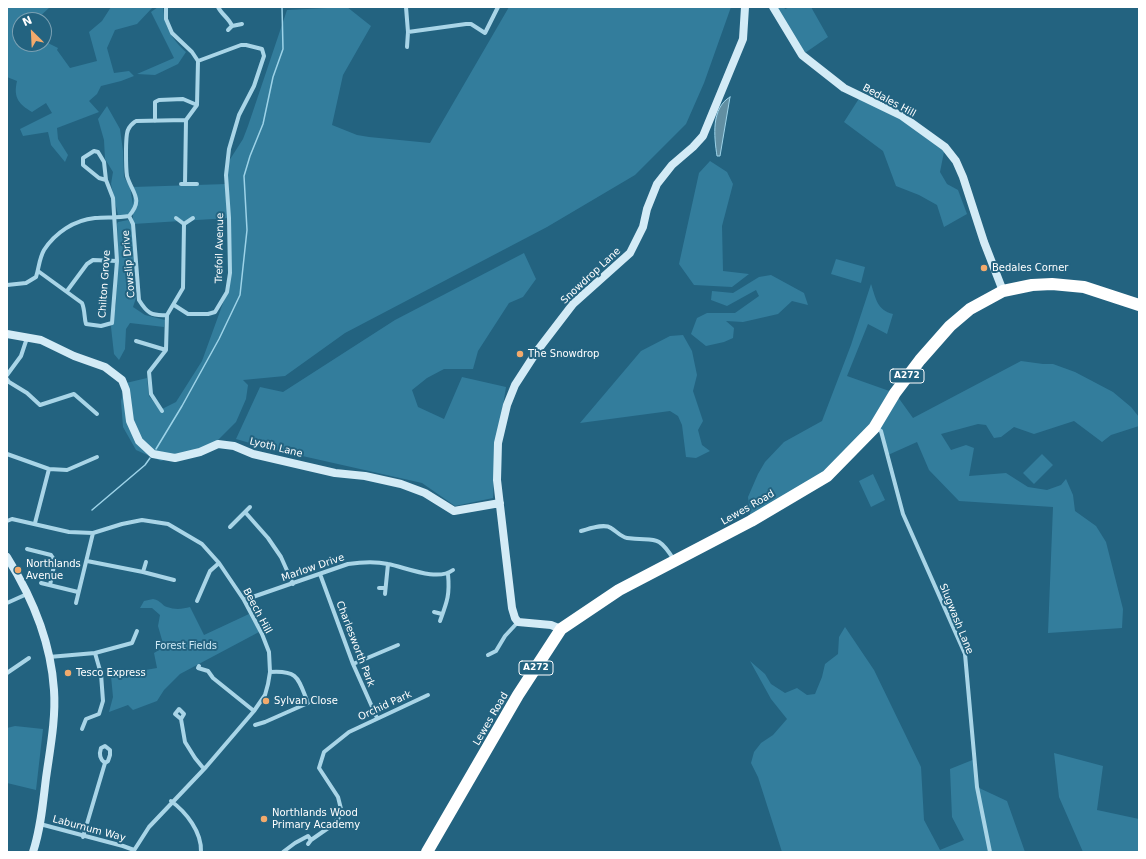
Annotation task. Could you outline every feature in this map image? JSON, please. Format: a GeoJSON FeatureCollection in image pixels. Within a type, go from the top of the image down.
{"type":"FeatureCollection","features":[{"type":"Feature","properties":{"kind":"highway","name":"Lewes Road"},"geometry":{"type":"LineString","coordinates":[[427,852],[518,695],[561,628],[619,590],[751,521],[827,476],[874,428],[895,393],[920,360],[950,326],[970,309],[1003,291],[1032,284],[1084,287],[1139,305]]}},
{"type":"Feature","properties":{"kind":"street"},"geometry":{"type":"LineString","coordinates":[[166,7],[166,20],[172,33],[192,52],[198,61],[196,105],[186,120],[183,184],[197,184]]}},
{"type":"Feature","properties":{"kind":"street"},"geometry":{"type":"LineString","coordinates":[[218,7],[220,11],[230,20],[232,26]]}},
{"type":"Feature","properties":{"kind":"street"},"geometry":{"type":"LineString","coordinates":[[406,7],[408,32],[407,47]]}},
{"type":"Feature","properties":{"kind":"street"},"geometry":{"type":"LineString","coordinates":[[408,32],[471,24],[485,33],[498,7]]}},
{"type":"Feature","properties":{"kind":"street","name":"Snowdrop Lane"},"geometry":{"type":"LineString","coordinates":[[518,622],[512,608],[497,480],[498,443],[507,405],[514,385],[537,351],[573,304],[630,253],[643,227],[647,209],[658,184],[672,165],[693,147],[703,136],[742,39],[745,7]]}},
{"type":"Feature","properties":{"kind":"street","name":"Bedales Hill"},"geometry":{"type":"LineString","coordinates":[[773,7],[802,55],[844,88],[902,116],[945,147],[956,161],[963,177],[984,242],[1003,291]]}},
{"type":"Feature","properties":{"kind":"street"},"geometry":{"type":"LineString","coordinates":[[228,30],[232,26],[242,24]]}},
{"type":"Feature","properties":{"kind":"street","name":"Trefoil Avenue"},"geometry":{"type":"LineString","coordinates":[[174,305],[188,314],[208,314],[215,312],[227,292],[230,273],[228,184],[226,175],[229,149],[239,115],[254,86],[264,56],[262,49],[241,45],[198,61]]}},
{"type":"Feature","properties":{"kind":"street"},"geometry":{"type":"LineString","coordinates":[[155,121],[155,102],[159,100],[184,99],[196,105]]}},
{"type":"Feature","properties":{"kind":"street"},"geometry":{"type":"LineString","coordinates":[[7,285],[26,283],[36,277],[44,250],[55,236],[64,229],[82,221],[94,218],[129,216],[135,210],[136,199],[133,187],[128,177],[126,165],[127,131],[131,124],[136,122],[186,120]]}},
{"type":"Feature","properties":{"kind":"street","name":"Chilton Grove"},"geometry":{"type":"LineString","coordinates":[[38,271],[82,303],[86,324],[101,326],[112,323],[117,261],[113,198],[106,180],[104,162],[98,152],[94,151],[83,158],[84,165],[99,178],[106,180]]}},
{"type":"Feature","properties":{"kind":"street","name":"Cowslip Drive"},"geometry":{"type":"LineString","coordinates":[[129,216],[133,224],[139,300],[145,310],[157,316],[167,315]]}},
{"type":"Feature","properties":{"kind":"street"},"geometry":{"type":"LineString","coordinates":[[176,218],[184,224]]}},
{"type":"Feature","properties":{"kind":"street"},"geometry":{"type":"LineString","coordinates":[[184,224],[193,218]]}},
{"type":"Feature","properties":{"kind":"street"},"geometry":{"type":"LineString","coordinates":[[162,411],[151,394],[149,372],[166,350],[167,315],[183,288],[184,224]]}},
{"type":"Feature","properties":{"kind":"street"},"geometry":{"type":"LineString","coordinates":[[67,291],[87,264],[93,260],[117,261]]}},
{"type":"Feature","properties":{"kind":"street","name":"Lyoth Lane"},"geometry":{"type":"LineString","coordinates":[[7,334],[42,340],[74,356],[105,367],[122,380],[126,390],[130,421],[139,441],[153,454],[175,458],[200,452],[218,444],[234,446],[253,454],[335,473],[365,476],[401,484],[425,493],[454,511],[500,503]]}},
{"type":"Feature","properties":{"kind":"street"},"geometry":{"type":"LineString","coordinates":[[7,375],[21,356],[27,338]]}},
{"type":"Feature","properties":{"kind":"street"},"geometry":{"type":"LineString","coordinates":[[136,341],[166,350]]}},
{"type":"Feature","properties":{"kind":"street"},"geometry":{"type":"LineString","coordinates":[[7,379],[9,382],[27,393],[40,405],[75,392],[97,414]]}},
{"type":"Feature","properties":{"kind":"street","name":"Slugwash Lane"},"geometry":{"type":"LineString","coordinates":[[874,428],[881,431],[903,514],[964,654],[977,787],[990,852]]}},
{"type":"Feature","properties":{"kind":"street"},"geometry":{"type":"LineString","coordinates":[[7,454],[49,469],[68,470],[97,457]]}},
{"type":"Feature","properties":{"kind":"street"},"geometry":{"type":"LineString","coordinates":[[35,523],[49,469]]}},
{"type":"Feature","properties":{"kind":"street"},"geometry":{"type":"LineString","coordinates":[[230,527],[250,507]]}},
{"type":"Feature","properties":{"kind":"street"},"geometry":{"type":"LineString","coordinates":[[245,512],[268,538],[281,557],[293,584]]}},
{"type":"Feature","properties":{"kind":"street","name":"Beech Hill"},"geometry":{"type":"LineString","coordinates":[[7,521],[12,519],[35,523],[69,532],[93,533],[122,524],[142,520],[168,524],[202,544],[218,563],[244,600],[262,634],[269,652],[270,672],[265,695],[254,711],[204,769],[172,801],[149,827],[133,851]]}},
{"type":"Feature","properties":{"kind":"street"},"geometry":{"type":"LineString","coordinates":[[581,531],[610,526],[625,538],[652,539],[663,545],[668,550],[675,562]]}},
{"type":"Feature","properties":{"kind":"street"},"geometry":{"type":"LineString","coordinates":[[76,603],[93,533]]}},
{"type":"Feature","properties":{"kind":"street"},"geometry":{"type":"LineString","coordinates":[[27,549],[51,555],[55,561],[50,585]]}},
{"type":"Feature","properties":{"kind":"street"},"geometry":{"type":"LineString","coordinates":[[7,557],[27,594],[42,629],[50,657],[54,690],[53,720],[40,824],[33,852]]}},
{"type":"Feature","properties":{"kind":"street"},"geometry":{"type":"LineString","coordinates":[[87,561],[143,572],[174,580]]}},
{"type":"Feature","properties":{"kind":"street","name":"Marlow Drive"},"geometry":{"type":"LineString","coordinates":[[244,600],[348,564],[365,561],[388,564],[421,573],[448,574]]}},
{"type":"Feature","properties":{"kind":"street"},"geometry":{"type":"LineString","coordinates":[[143,572],[146,562]]}},
{"type":"Feature","properties":{"kind":"street"},"geometry":{"type":"LineString","coordinates":[[197,601],[210,571],[218,563]]}},
{"type":"Feature","properties":{"kind":"street"},"geometry":{"type":"LineString","coordinates":[[385,594],[388,564]]}},
{"type":"Feature","properties":{"kind":"street"},"geometry":{"type":"LineString","coordinates":[[440,621],[449,593],[448,574],[453,570]]}},
{"type":"Feature","properties":{"kind":"street","name":"Charlesworth Park"},"geometry":{"type":"LineString","coordinates":[[320,574],[353,664],[377,718]]}},
{"type":"Feature","properties":{"kind":"street"},"geometry":{"type":"LineString","coordinates":[[41,583],[78,592]]}},
{"type":"Feature","properties":{"kind":"street"},"geometry":{"type":"LineString","coordinates":[[379,588],[385,588]]}},
{"type":"Feature","properties":{"kind":"street"},"geometry":{"type":"LineString","coordinates":[[7,603],[17,597],[27,594]]}},
{"type":"Feature","properties":{"kind":"street"},"geometry":{"type":"LineString","coordinates":[[434,612],[442,614]]}},
{"type":"Feature","properties":{"kind":"street"},"geometry":{"type":"LineString","coordinates":[[488,655],[496,651],[504,636],[518,622],[551,625],[561,628]]}},
{"type":"Feature","properties":{"kind":"street"},"geometry":{"type":"LineString","coordinates":[[50,657],[95,653],[132,643],[137,632]]}},
{"type":"Feature","properties":{"kind":"street"},"geometry":{"type":"LineString","coordinates":[[353,664],[398,645]]}},
{"type":"Feature","properties":{"kind":"street"},"geometry":{"type":"LineString","coordinates":[[82,729],[86,720],[100,714],[103,701],[101,674],[95,653]]}},
{"type":"Feature","properties":{"kind":"street"},"geometry":{"type":"LineString","coordinates":[[7,673],[29,658]]}},
{"type":"Feature","properties":{"kind":"street"},"geometry":{"type":"LineString","coordinates":[[199,666],[198,668],[208,671],[213,678],[254,711]]}},
{"type":"Feature","properties":{"kind":"street"},"geometry":{"type":"LineString","coordinates":[[208,671],[212,667]]}},
{"type":"Feature","properties":{"kind":"street"},"geometry":{"type":"LineString","coordinates":[[255,725],[266,722],[308,703],[298,680],[292,674],[282,671],[270,672]]}},
{"type":"Feature","properties":{"kind":"street","name":"Orchid Park"},"geometry":{"type":"LineString","coordinates":[[284,852],[295,843],[308,836],[310,842],[334,824],[342,813],[338,797],[319,768],[324,752],[349,732],[428,695]]}},
{"type":"Feature","properties":{"kind":"street"},"geometry":{"type":"LineString","coordinates":[[421,699],[423,704]]}},
{"type":"Feature","properties":{"kind":"street"},"geometry":{"type":"LineString","coordinates":[[181,719],[185,742],[204,769]]}},
{"type":"Feature","properties":{"kind":"street"},"geometry":{"type":"LineString","coordinates":[[83,836],[105,763]]}},
{"type":"Feature","properties":{"kind":"street"},"geometry":{"type":"LineString","coordinates":[[172,801],[187,816],[195,828],[199,838],[201,852]]}},
{"type":"Feature","properties":{"kind":"street","name":"Laburnum Way"},"geometry":{"type":"LineString","coordinates":[[40,824],[111,843],[133,851]]}},
{"type":"Feature","properties":{"kind":"green space"},"geometry":{"type":"Polygon","coordinates":[[[7,7],[50,7],[45,12],[12,12],[12,52],[52,52],[52,45],[58,48],[57,50],[70,68],[97,61],[89,32],[102,21],[111,7],[153,7],[137,24],[115,30],[107,48],[114,73],[129,71],[134,76],[101,86],[97,94],[89,101],[99,112],[57,128],[58,139],[68,155],[65,162],[51,145],[48,132],[23,136],[20,129],[52,113],[46,103],[32,112],[20,103],[16,92],[17,81],[7,77],[7,7]]]}},
{"type":"Feature","properties":{"kind":"green space"},"geometry":{"type":"Polygon","coordinates":[[[158,7],[163,7],[167,27],[176,42],[186,52],[178,64],[155,75],[137,74],[174,58],[151,12],[158,7]]]}},
{"type":"Feature","properties":{"kind":"green space"},"geometry":{"type":"Polygon","coordinates":[[[347,7],[371,26],[343,75],[332,125],[357,135],[430,143],[509,7],[731,7],[704,83],[686,124],[635,175],[547,227],[345,333],[285,376],[243,380],[248,385],[246,399],[236,422],[211,447],[161,461],[136,450],[123,427],[121,401],[126,383],[147,378],[149,396],[160,410],[176,402],[202,361],[227,292],[230,273],[229,218],[133,224],[133,210],[129,215],[118,215],[111,184],[113,172],[105,159],[104,140],[98,119],[107,106],[120,129],[124,177],[130,187],[133,205],[133,187],[227,184],[227,164],[243,139],[287,10],[347,7]]]}},
{"type":"Feature","properties":{"kind":"green space"},"geometry":{"type":"Polygon","coordinates":[[[773,7],[784,7],[785,9],[790,7],[811,7],[828,37],[802,55],[773,7]]]}},
{"type":"Feature","properties":{"kind":"green space"},"geometry":{"type":"Polygon","coordinates":[[[860,97],[902,116],[945,147],[940,172],[947,184],[958,190],[967,214],[944,227],[937,205],[919,195],[896,186],[883,151],[844,122],[860,97]]]}},
{"type":"Feature","properties":{"kind":"green space"},"geometry":{"type":"Polygon","coordinates":[[[710,161],[727,172],[733,184],[722,226],[723,271],[749,274],[732,287],[694,285],[679,264],[699,173],[710,161]]]}},
{"type":"Feature","properties":{"kind":"green space"},"geometry":{"type":"Polygon","coordinates":[[[128,220],[132,225],[135,253],[134,281],[136,298],[133,307],[145,315],[165,320],[164,327],[130,323],[126,329],[125,349],[119,360],[114,354],[111,327],[116,305],[118,241],[117,224],[118,222],[128,220]]]}},
{"type":"Feature","properties":{"kind":"green space"},"geometry":{"type":"Polygon","coordinates":[[[524,253],[536,279],[523,297],[509,303],[478,351],[473,369],[444,369],[427,378],[412,390],[418,407],[444,419],[462,377],[506,387],[495,455],[493,498],[455,506],[422,483],[267,448],[236,439],[260,387],[283,392],[395,320],[524,253]]]}},
{"type":"Feature","properties":{"kind":"green space"},"geometry":{"type":"Polygon","coordinates":[[[836,259],[865,267],[861,283],[831,274],[836,259]]]}},
{"type":"Feature","properties":{"kind":"green space"},"geometry":{"type":"Polygon","coordinates":[[[771,275],[804,293],[808,305],[792,301],[778,314],[743,322],[726,321],[734,328],[733,338],[724,342],[706,346],[691,334],[697,318],[707,313],[735,313],[759,296],[756,290],[727,306],[711,300],[712,291],[733,293],[759,277],[771,275]]]}},
{"type":"Feature","properties":{"kind":"green space"},"geometry":{"type":"Polygon","coordinates":[[[871,284],[880,307],[893,314],[887,334],[868,324],[847,376],[895,393],[913,418],[1021,361],[1053,364],[1075,372],[1113,392],[1131,407],[1139,417],[1139,426],[1111,435],[1102,442],[1074,421],[1034,434],[1014,427],[1001,437],[994,438],[986,425],[978,424],[941,434],[951,450],[966,445],[974,448],[969,476],[1006,473],[1028,487],[1047,490],[1061,485],[1066,479],[1073,495],[1075,511],[1096,526],[1106,542],[1123,609],[1122,628],[1048,633],[1053,507],[959,501],[929,470],[917,442],[888,455],[881,431],[873,428],[827,476],[751,521],[748,497],[765,462],[784,442],[822,421],[851,345],[871,284]]]}},
{"type":"Feature","properties":{"kind":"green space"},"geometry":{"type":"Polygon","coordinates":[[[683,335],[692,351],[697,375],[693,391],[703,421],[698,430],[702,445],[710,451],[696,458],[686,457],[682,425],[678,416],[670,411],[580,423],[641,351],[670,336],[683,335]]]}},
{"type":"Feature","properties":{"kind":"green space"},"geometry":{"type":"Polygon","coordinates":[[[1042,454],[1053,465],[1034,484],[1023,473],[1042,454]]]}},
{"type":"Feature","properties":{"kind":"green space"},"geometry":{"type":"Polygon","coordinates":[[[873,474],[885,500],[871,507],[859,481],[873,474]]]}},
{"type":"Feature","properties":{"kind":"green space","name":"Forest Fields"},"geometry":{"type":"Polygon","coordinates":[[[153,599],[170,608],[179,609],[190,607],[204,635],[249,614],[259,632],[180,674],[164,690],[157,701],[133,710],[128,705],[109,712],[113,697],[111,676],[157,668],[154,653],[164,647],[158,626],[160,615],[152,608],[140,608],[144,601],[153,599]]]}},
{"type":"Feature","properties":{"kind":"green space"},"geometry":{"type":"Polygon","coordinates":[[[845,627],[874,670],[921,767],[924,820],[940,850],[964,840],[952,817],[950,769],[975,759],[977,787],[1007,801],[1025,852],[782,852],[758,777],[751,763],[754,752],[761,743],[773,735],[787,719],[771,699],[750,661],[765,674],[771,684],[785,693],[797,688],[807,695],[815,694],[822,677],[825,664],[838,654],[839,637],[845,627]]]}},
{"type":"Feature","properties":{"kind":"green space"},"geometry":{"type":"Polygon","coordinates":[[[15,726],[43,729],[36,790],[7,783],[7,728],[15,726]]]}},
{"type":"Feature","properties":{"kind":"green space"},"geometry":{"type":"Polygon","coordinates":[[[1054,753],[1103,766],[1097,810],[1139,819],[1139,852],[1083,852],[1059,797],[1054,753]]]}},
{"type":"Feature","properties":{"kind":"shaded area"},"geometry":{"type":"Polygon","coordinates":[[[730,97],[720,156],[717,156],[715,123],[720,108],[730,97]]]}},
{"type":"Feature","properties":{"kind":"waterway"},"geometry":{"type":"LineString","coordinates":[[156,449],[219,339],[240,295],[247,230],[244,176],[250,156],[263,124],[273,77],[283,49],[282,7]]}},
{"type":"Feature","properties":{"kind":"waterway"},"geometry":{"type":"LineString","coordinates":[[92,510],[145,465],[150,458]]}},
{"type":"Feature","properties":{"kind":"place","name":"Bedales Corner"},"geometry":{"type":"Point","coordinates":[984,268]}},
{"type":"Feature","properties":{"kind":"place","name":"The Snowdrop"},"geometry":{"type":"Point","coordinates":[520,354]}},
{"type":"Feature","properties":{"kind":"place","name":"Northlands Avenue"},"geometry":{"type":"Point","coordinates":[18,570]}},
{"type":"Feature","properties":{"kind":"place","name":"Tesco Express"},"geometry":{"type":"Point","coordinates":[68,673]}},
{"type":"Feature","properties":{"kind":"place","name":"Sylvan Close"},"geometry":{"type":"Point","coordinates":[266,701]}},
{"type":"Feature","properties":{"kind":"place","name":"Northlands Wood Primary Academy"},"geometry":{"type":"Point","coordinates":[264,819]}}]}
